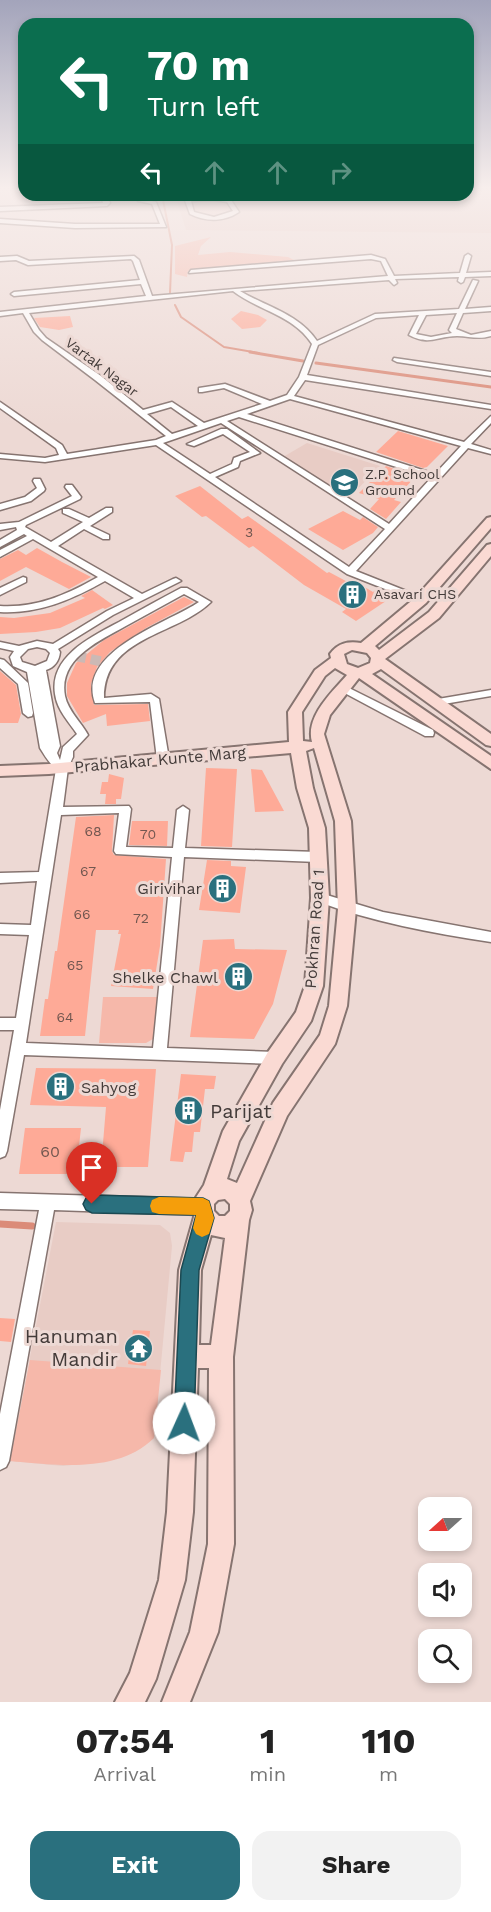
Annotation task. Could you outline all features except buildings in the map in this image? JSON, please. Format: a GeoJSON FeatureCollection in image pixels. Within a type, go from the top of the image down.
{"type":"FeatureCollection","features":[{"type":"Feature","properties":{"kind":"main road"},"geometry":{"type":"LineString","coordinates":[[491,521],[421,600],[365,647],[345,648],[337,654],[337,660],[342,668],[359,673],[491,764]]}},
{"type":"Feature","properties":{"kind":"main road"},"geometry":{"type":"LineString","coordinates":[[319,739],[323,715],[343,688],[359,673],[373,669],[378,659],[434,615],[491,548]]}},
{"type":"Feature","properties":{"kind":"main road"},"geometry":{"type":"LineString","coordinates":[[365,647],[378,659],[491,741]]}},
{"type":"Feature","properties":{"kind":"main road","name":"Pokhran Road 1"},"geometry":{"type":"LineString","coordinates":[[129,1702],[142,1679],[172,1580],[180,1512],[190,1270],[207,1206],[230,1138],[275,1058],[304,1015],[314,986],[320,898],[317,828],[305,788],[296,742],[296,712],[320,673],[337,660]]}},
{"type":"Feature","properties":{"kind":"main road","name":"Pokhran Road 1"},"geometry":{"type":"LineString","coordinates":[[176,1702],[204,1632],[221,1544],[221,1357],[239,1209],[280,1110],[328,1038],[338,1006],[347,909],[343,821],[319,739]]}},
{"type":"Feature","properties":{"kind":"main road","name":"Prabhakar Kunte Marg"},"geometry":{"type":"LineString","coordinates":[[0,762],[55,755],[163,754],[319,739]]}},
{"type":"Feature","properties":{"kind":"main road","name":"Prabhakar Kunte Marg"},"geometry":{"type":"LineString","coordinates":[[0,771],[55,755]]}},
{"type":"Feature","properties":{"kind":"main road"},"geometry":{"type":"LineString","coordinates":[[225,1189],[236,1195],[239,1209],[230,1226],[219,1227],[207,1206],[225,1189]]}},
{"type":"Feature","properties":{"kind":"main road"},"geometry":{"type":"LineString","coordinates":[[186,1356],[221,1357]]}},
{"type":"Feature","properties":{"kind":"street"},"geometry":{"type":"LineString","coordinates":[[138,266],[150,299]]}},
{"type":"Feature","properties":{"kind":"street"},"geometry":{"type":"LineString","coordinates":[[191,272],[251,266]]}},
{"type":"Feature","properties":{"kind":"street"},"geometry":{"type":"LineString","coordinates":[[386,266],[392,281]]}},
{"type":"Feature","properties":{"kind":"street"},"geometry":{"type":"LineString","coordinates":[[461,278],[465,266]]}},
{"type":"Feature","properties":{"kind":"street"},"geometry":{"type":"LineString","coordinates":[[0,313],[236,291],[461,278],[491,274]]}},
{"type":"Feature","properties":{"kind":"street"},"geometry":{"type":"LineString","coordinates":[[461,278],[491,281]]}},
{"type":"Feature","properties":{"kind":"street"},"geometry":{"type":"LineString","coordinates":[[35,311],[242,296],[392,281]]}},
{"type":"Feature","properties":{"kind":"street"},"geometry":{"type":"LineString","coordinates":[[457,334],[452,330],[475,281]]}},
{"type":"Feature","properties":{"kind":"street"},"geometry":{"type":"LineString","coordinates":[[14,294],[144,282]]}},
{"type":"Feature","properties":{"kind":"street"},"geometry":{"type":"LineString","coordinates":[[236,291],[283,315],[311,336],[315,344],[303,377],[290,396]]}},
{"type":"Feature","properties":{"kind":"street"},"geometry":{"type":"LineString","coordinates":[[315,344],[336,337],[360,322],[375,316],[491,309]]}},
{"type":"Feature","properties":{"kind":"street","name":"Vartak Nagar"},"geometry":{"type":"LineString","coordinates":[[25,312],[36,331],[44,339],[171,436]]}},
{"type":"Feature","properties":{"kind":"street"},"geometry":{"type":"LineString","coordinates":[[424,312],[412,335],[431,339],[457,334],[480,337],[491,334]]}},
{"type":"Feature","properties":{"kind":"street"},"geometry":{"type":"LineString","coordinates":[[397,360],[491,374]]}},
{"type":"Feature","properties":{"kind":"street"},"geometry":{"type":"LineString","coordinates":[[303,377],[491,407]]}},
{"type":"Feature","properties":{"kind":"street"},"geometry":{"type":"LineString","coordinates":[[202,390],[225,386],[267,403]]}},
{"type":"Feature","properties":{"kind":"street"},"geometry":{"type":"LineString","coordinates":[[0,456],[45,460],[157,441],[290,396],[491,452]]}},
{"type":"Feature","properties":{"kind":"street"},"geometry":{"type":"LineString","coordinates":[[0,404],[59,447],[64,457]]}},
{"type":"Feature","properties":{"kind":"street"},"geometry":{"type":"LineString","coordinates":[[142,413],[172,404],[203,426]]}},
{"type":"Feature","properties":{"kind":"street"},"geometry":{"type":"LineString","coordinates":[[238,414],[436,477]]}},
{"type":"Feature","properties":{"kind":"street"},"geometry":{"type":"LineString","coordinates":[[221,420],[390,528]]}},
{"type":"Feature","properties":{"kind":"street"},"geometry":{"type":"LineString","coordinates":[[350,572],[490,420]]}},
{"type":"Feature","properties":{"kind":"street"},"geometry":{"type":"LineString","coordinates":[[191,444],[233,428]]}},
{"type":"Feature","properties":{"kind":"street"},"geometry":{"type":"LineString","coordinates":[[224,431],[256,453]]}},
{"type":"Feature","properties":{"kind":"street"},"geometry":{"type":"LineString","coordinates":[[157,441],[350,572],[421,600]]}},
{"type":"Feature","properties":{"kind":"street"},"geometry":{"type":"LineString","coordinates":[[209,477],[235,465],[237,460],[266,449]]}},
{"type":"Feature","properties":{"kind":"street"},"geometry":{"type":"LineString","coordinates":[[0,507],[28,499],[41,489],[37,481]]}},
{"type":"Feature","properties":{"kind":"street"},"geometry":{"type":"LineString","coordinates":[[0,544],[22,527],[76,497],[69,488]]}},
{"type":"Feature","properties":{"kind":"street"},"geometry":{"type":"LineString","coordinates":[[28,499],[42,515]]}},
{"type":"Feature","properties":{"kind":"street"},"geometry":{"type":"LineString","coordinates":[[51,546],[109,510]]}},
{"type":"Feature","properties":{"kind":"street"},"geometry":{"type":"LineString","coordinates":[[66,511],[106,537]]}},
{"type":"Feature","properties":{"kind":"street"},"geometry":{"type":"LineString","coordinates":[[0,527],[22,527],[33,536],[142,598]]}},
{"type":"Feature","properties":{"kind":"street"},"geometry":{"type":"LineString","coordinates":[[0,554],[33,536]]}},
{"type":"Feature","properties":{"kind":"street"},"geometry":{"type":"LineString","coordinates":[[0,609],[16,611],[40,607],[66,599],[105,577]]}},
{"type":"Feature","properties":{"kind":"street"},"geometry":{"type":"LineString","coordinates":[[0,592],[23,580]]}},
{"type":"Feature","properties":{"kind":"street"},"geometry":{"type":"LineString","coordinates":[[53,648],[110,613],[176,581]]}},
{"type":"Feature","properties":{"kind":"street"},"geometry":{"type":"LineString","coordinates":[[55,755],[67,750],[83,735],[79,726],[66,714],[59,690],[63,672],[76,655],[92,640],[184,590],[206,602],[114,654],[105,663],[98,692],[102,701],[152,697],[155,701],[163,754]]}},
{"type":"Feature","properties":{"kind":"street"},"geometry":{"type":"LineString","coordinates":[[0,645],[20,649],[37,644],[76,655]]}},
{"type":"Feature","properties":{"kind":"street"},"geometry":{"type":"LineString","coordinates":[[9,665],[36,669],[55,660],[53,648]]}},
{"type":"Feature","properties":{"kind":"street"},"geometry":{"type":"LineString","coordinates":[[9,665],[20,649]]}},
{"type":"Feature","properties":{"kind":"street"},"geometry":{"type":"LineString","coordinates":[[9,665],[23,683],[28,713]]}},
{"type":"Feature","properties":{"kind":"street"},"geometry":{"type":"LineString","coordinates":[[0,1151],[19,1049],[45,876],[58,811],[55,755],[36,669]]}},
{"type":"Feature","properties":{"kind":"street"},"geometry":{"type":"LineString","coordinates":[[343,688],[429,733]]}},
{"type":"Feature","properties":{"kind":"street"},"geometry":{"type":"LineString","coordinates":[[438,702],[491,693]]}},
{"type":"Feature","properties":{"kind":"street"},"geometry":{"type":"LineString","coordinates":[[58,811],[125,809],[120,851],[318,857]]}},
{"type":"Feature","properties":{"kind":"street"},"geometry":{"type":"LineString","coordinates":[[159,1054],[183,810]]}},
{"type":"Feature","properties":{"kind":"street"},"geometry":{"type":"LineString","coordinates":[[0,878],[45,876]]}},
{"type":"Feature","properties":{"kind":"street"},"geometry":{"type":"LineString","coordinates":[[320,898],[347,909],[423,926],[491,937]]}},
{"type":"Feature","properties":{"kind":"street"},"geometry":{"type":"LineString","coordinates":[[0,928],[36,930]]}},
{"type":"Feature","properties":{"kind":"street"},"geometry":{"type":"LineString","coordinates":[[0,1024],[23,1024]]}},
{"type":"Feature","properties":{"kind":"street"},"geometry":{"type":"LineString","coordinates":[[19,1049],[275,1058]]}},
{"type":"Feature","properties":{"kind":"street"},"geometry":{"type":"LineString","coordinates":[[0,1201],[207,1206]]}},
{"type":"Feature","properties":{"kind":"street"},"geometry":{"type":"LineString","coordinates":[[0,1461],[48,1203]]}},
{"type":"Feature","properties":{"kind":"shaded area"},"geometry":{"type":"Polygon","coordinates":[[[175,266],[232,266],[188,271],[187,277],[175,274],[175,266]]]}},
{"type":"Feature","properties":{"kind":"shaded area","name":"Z.P. School Ground"},"geometry":{"type":"Polygon","coordinates":[[[307,443],[380,466],[349,498],[283,457],[307,443]]]}},
{"type":"Feature","properties":{"kind":"shaded area"},"geometry":{"type":"Polygon","coordinates":[[[103,997],[158,997],[153,1039],[146,1043],[99,1043],[103,997]]]}},
{"type":"Feature","properties":{"kind":"shaded area"},"geometry":{"type":"Polygon","coordinates":[[[56,1222],[160,1225],[170,1233],[172,1246],[154,1438],[135,1452],[100,1462],[63,1466],[10,1461],[56,1222]]]}},
{"type":"Feature","properties":{"kind":"shaded area"},"geometry":{"type":"Polygon","coordinates":[[[30,1360],[161,1370],[154,1438],[123,1457],[105,1462],[66,1465],[10,1461],[30,1360]]]}},
{"type":"Feature","properties":{"kind":"waterway"},"geometry":{"type":"LineString","coordinates":[[170,293],[171,266]]}},
{"type":"Feature","properties":{"kind":"waterway"},"geometry":{"type":"LineString","coordinates":[[175,305],[181,317],[224,347],[259,353]]}},
{"type":"Feature","properties":{"kind":"waterway"},"geometry":{"type":"LineString","coordinates":[[250,352],[303,361]]}},
{"type":"Feature","properties":{"kind":"waterway"},"geometry":{"type":"LineString","coordinates":[[316,363],[491,387]]}},
{"type":"Feature","properties":{"kind":"waterway"},"geometry":{"type":"LineString","coordinates":[[0,1224],[32,1226]]}},
{"type":"Feature","properties":{"kind":"tunnel"},"geometry":{"type":"LineString","coordinates":[[76,656],[104,662]]}},
{"type":"Feature","properties":{"kind":"slow traffic"},"geometry":{"type":"LineString","coordinates":[[159,1206],[203,1207],[205,1218],[202,1228]]}},
{"type":"Feature","properties":{"kind":"place","name":"Z.P. School Ground"},"geometry":{"type":"Point","coordinates":[344,482]}},
{"type":"Feature","properties":{"kind":"place","name":"Asavari CHS"},"geometry":{"type":"Point","coordinates":[353,594]}},
{"type":"Feature","properties":{"kind":"place","name":"Girivihar"},"geometry":{"type":"Point","coordinates":[223,888]}},
{"type":"Feature","properties":{"kind":"place","name":"Shelke Chawl"},"geometry":{"type":"Point","coordinates":[239,977]}},
{"type":"Feature","properties":{"kind":"place","name":"Sahyog"},"geometry":{"type":"Point","coordinates":[60,1087]}},
{"type":"Feature","properties":{"kind":"place","name":"Parijat"},"geometry":{"type":"Point","coordinates":[189,1111]}},
{"type":"Feature","properties":{"kind":"place","name":"Hanuman Mandir"},"geometry":{"type":"Point","coordinates":[139,1348]}},
{"type":"Feature","properties":{"kind":"route"},"geometry":{"type":"LineString","coordinates":[[92,1204],[203,1207],[205,1218],[190,1270],[184,1423]]}}]}
